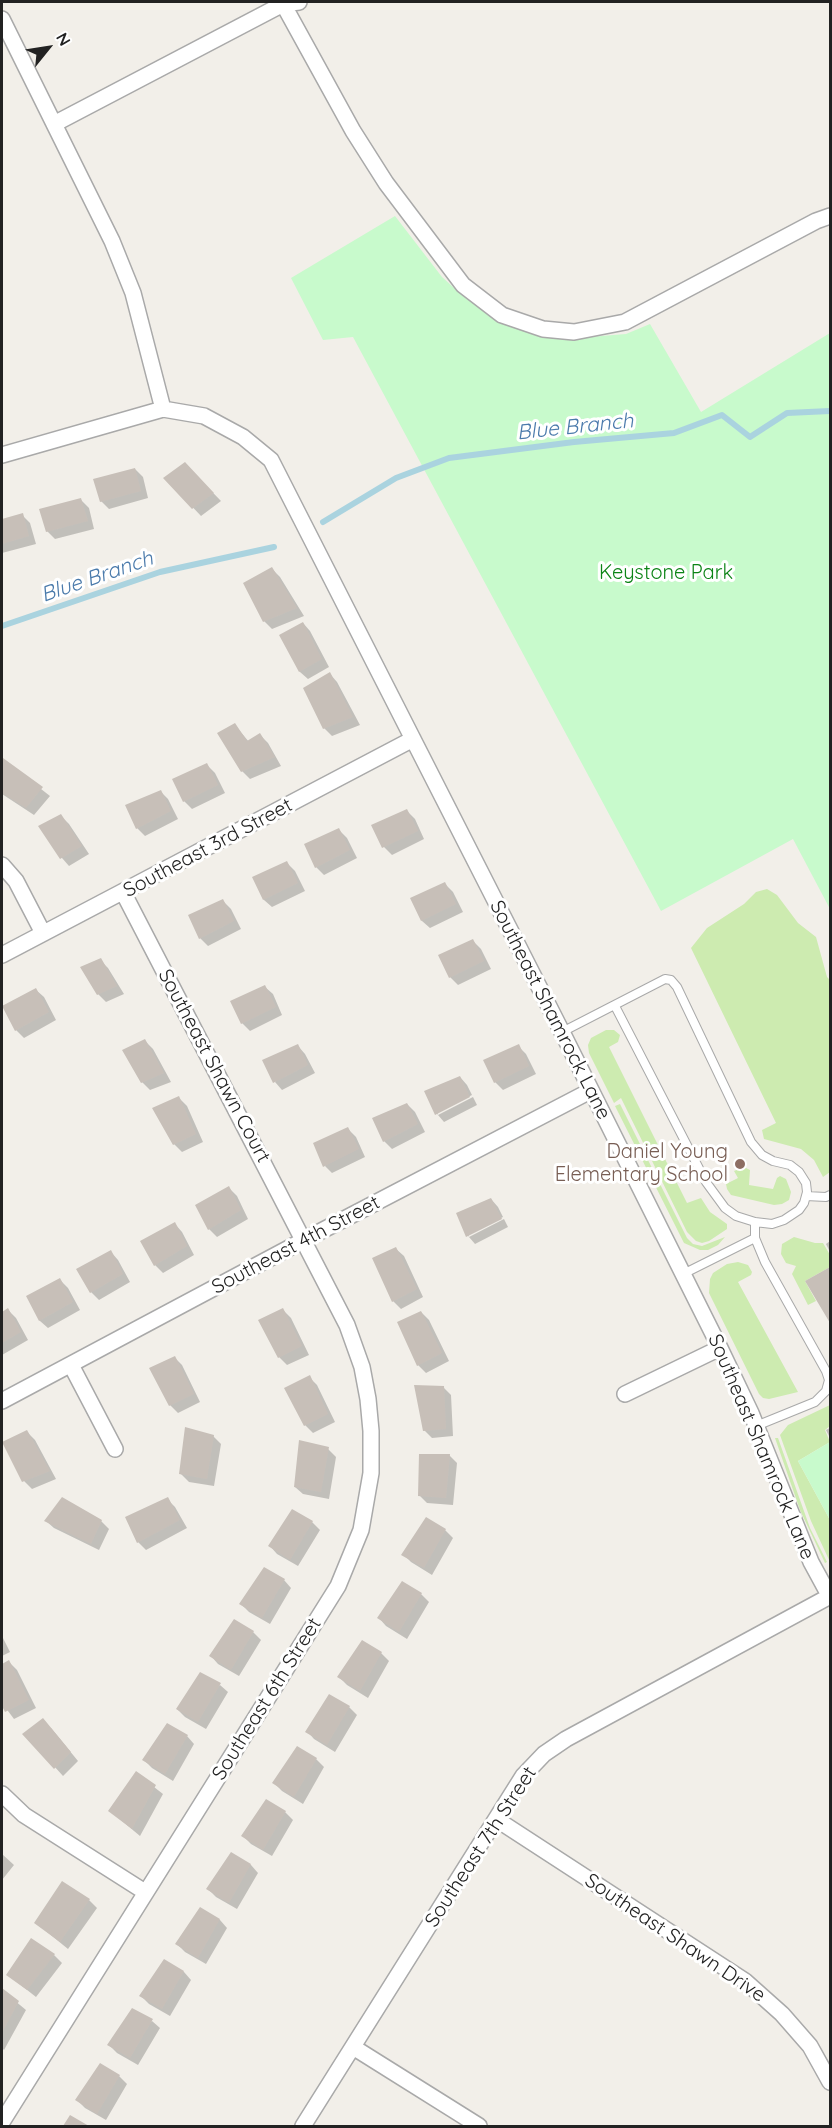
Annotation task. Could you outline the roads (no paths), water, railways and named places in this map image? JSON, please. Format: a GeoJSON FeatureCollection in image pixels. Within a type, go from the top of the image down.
{"type":"FeatureCollection","features":[{"type":"Feature","properties":{"kind":"street"},"geometry":{"type":"LineString","coordinates":[[54,124],[282,3],[299,2]]}},
{"type":"Feature","properties":{"kind":"street"},"geometry":{"type":"LineString","coordinates":[[282,3],[353,131],[386,183],[463,285],[502,315],[543,329],[574,332],[625,322],[816,221],[831,216]]}},
{"type":"Feature","properties":{"kind":"street"},"geometry":{"type":"LineString","coordinates":[[2,19],[112,241],[133,293],[163,409],[2,455]]}},
{"type":"Feature","properties":{"kind":"street","name":"Southeast Shamrock Lane"},"geometry":{"type":"LineString","coordinates":[[163,409],[204,416],[243,437],[271,460],[720,1348],[756,1426],[810,1562],[830,1597]]}},
{"type":"Feature","properties":{"kind":"street","name":"Southeast 3rd Street"},"geometry":{"type":"LineString","coordinates":[[2,955],[413,739]]}},
{"type":"Feature","properties":{"kind":"street"},"geometry":{"type":"LineString","coordinates":[[2,864],[16,881],[42,933]]}},
{"type":"Feature","properties":{"kind":"street","name":"Southeast Shawn Court"},"geometry":{"type":"LineString","coordinates":[[123,892],[304,1240]]}},
{"type":"Feature","properties":{"kind":"street","name":"Southeast 4th Street"},"geometry":{"type":"LineString","coordinates":[[2,1401],[590,1091]]}},
{"type":"Feature","properties":{"kind":"street","name":"Southeast 6th Street"},"geometry":{"type":"LineString","coordinates":[[4,2113],[338,1586],[361,1530],[371,1473],[371,1431],[362,1367],[347,1325],[304,1240]]}},
{"type":"Feature","properties":{"kind":"street"},"geometry":{"type":"LineString","coordinates":[[624,1394],[720,1348]]}},
{"type":"Feature","properties":{"kind":"street"},"geometry":{"type":"LineString","coordinates":[[71,1365],[115,1449]]}},
{"type":"Feature","properties":{"kind":"street","name":"Southeast 7th Street"},"geometry":{"type":"LineString","coordinates":[[303,2127],[523,1776],[544,1754],[566,1739],[830,1597]]}},
{"type":"Feature","properties":{"kind":"street"},"geometry":{"type":"LineString","coordinates":[[2,1794],[24,1815],[145,1892]]}},
{"type":"Feature","properties":{"kind":"street","name":"Southeast Shawn Drive"},"geometry":{"type":"LineString","coordinates":[[496,1819],[745,1981],[782,2014],[803,2038],[831,2082]]}},
{"type":"Feature","properties":{"kind":"street"},"geometry":{"type":"LineString","coordinates":[[353,2047],[479,2127]]}},
{"type":"Feature","properties":{"kind":"lane"},"geometry":{"type":"LineString","coordinates":[[562,1032],[665,979],[671,980],[751,1142],[762,1155],[772,1161],[790,1165],[799,1172],[806,1183],[806,1196],[799,1210],[784,1220],[771,1224],[736,1216],[725,1208],[706,1182],[615,1006]]}},
{"type":"Feature","properties":{"kind":"lane"},"geometry":{"type":"LineString","coordinates":[[806,1196],[831,1195]]}},
{"type":"Feature","properties":{"kind":"lane"},"geometry":{"type":"LineString","coordinates":[[755,1222],[755,1238],[765,1262],[826,1371],[828,1380],[826,1391],[814,1402],[756,1426]]}},
{"type":"Feature","properties":{"kind":"lane"},"geometry":{"type":"LineString","coordinates":[[683,1274],[755,1238]]}},
{"type":"Feature","properties":{"kind":"waterway","name":"Blue Branch"},"geometry":{"type":"LineString","coordinates":[[323,522],[396,478],[449,458],[574,442],[674,433],[722,415],[750,437],[787,413],[830,411]]}},
{"type":"Feature","properties":{"kind":"waterway","name":"Blue Branch"},"geometry":{"type":"LineString","coordinates":[[2,626],[160,572],[274,547]]}},
{"type":"Feature","properties":{"kind":"place","name":"Daniel Young Elementary School"},"geometry":{"type":"Point","coordinates":[740,1164]}},
{"type":"Feature","properties":{"kind":"park label","name":"Keystone Park"},"geometry":{"type":"Point","coordinates":[666,573]}}]}
